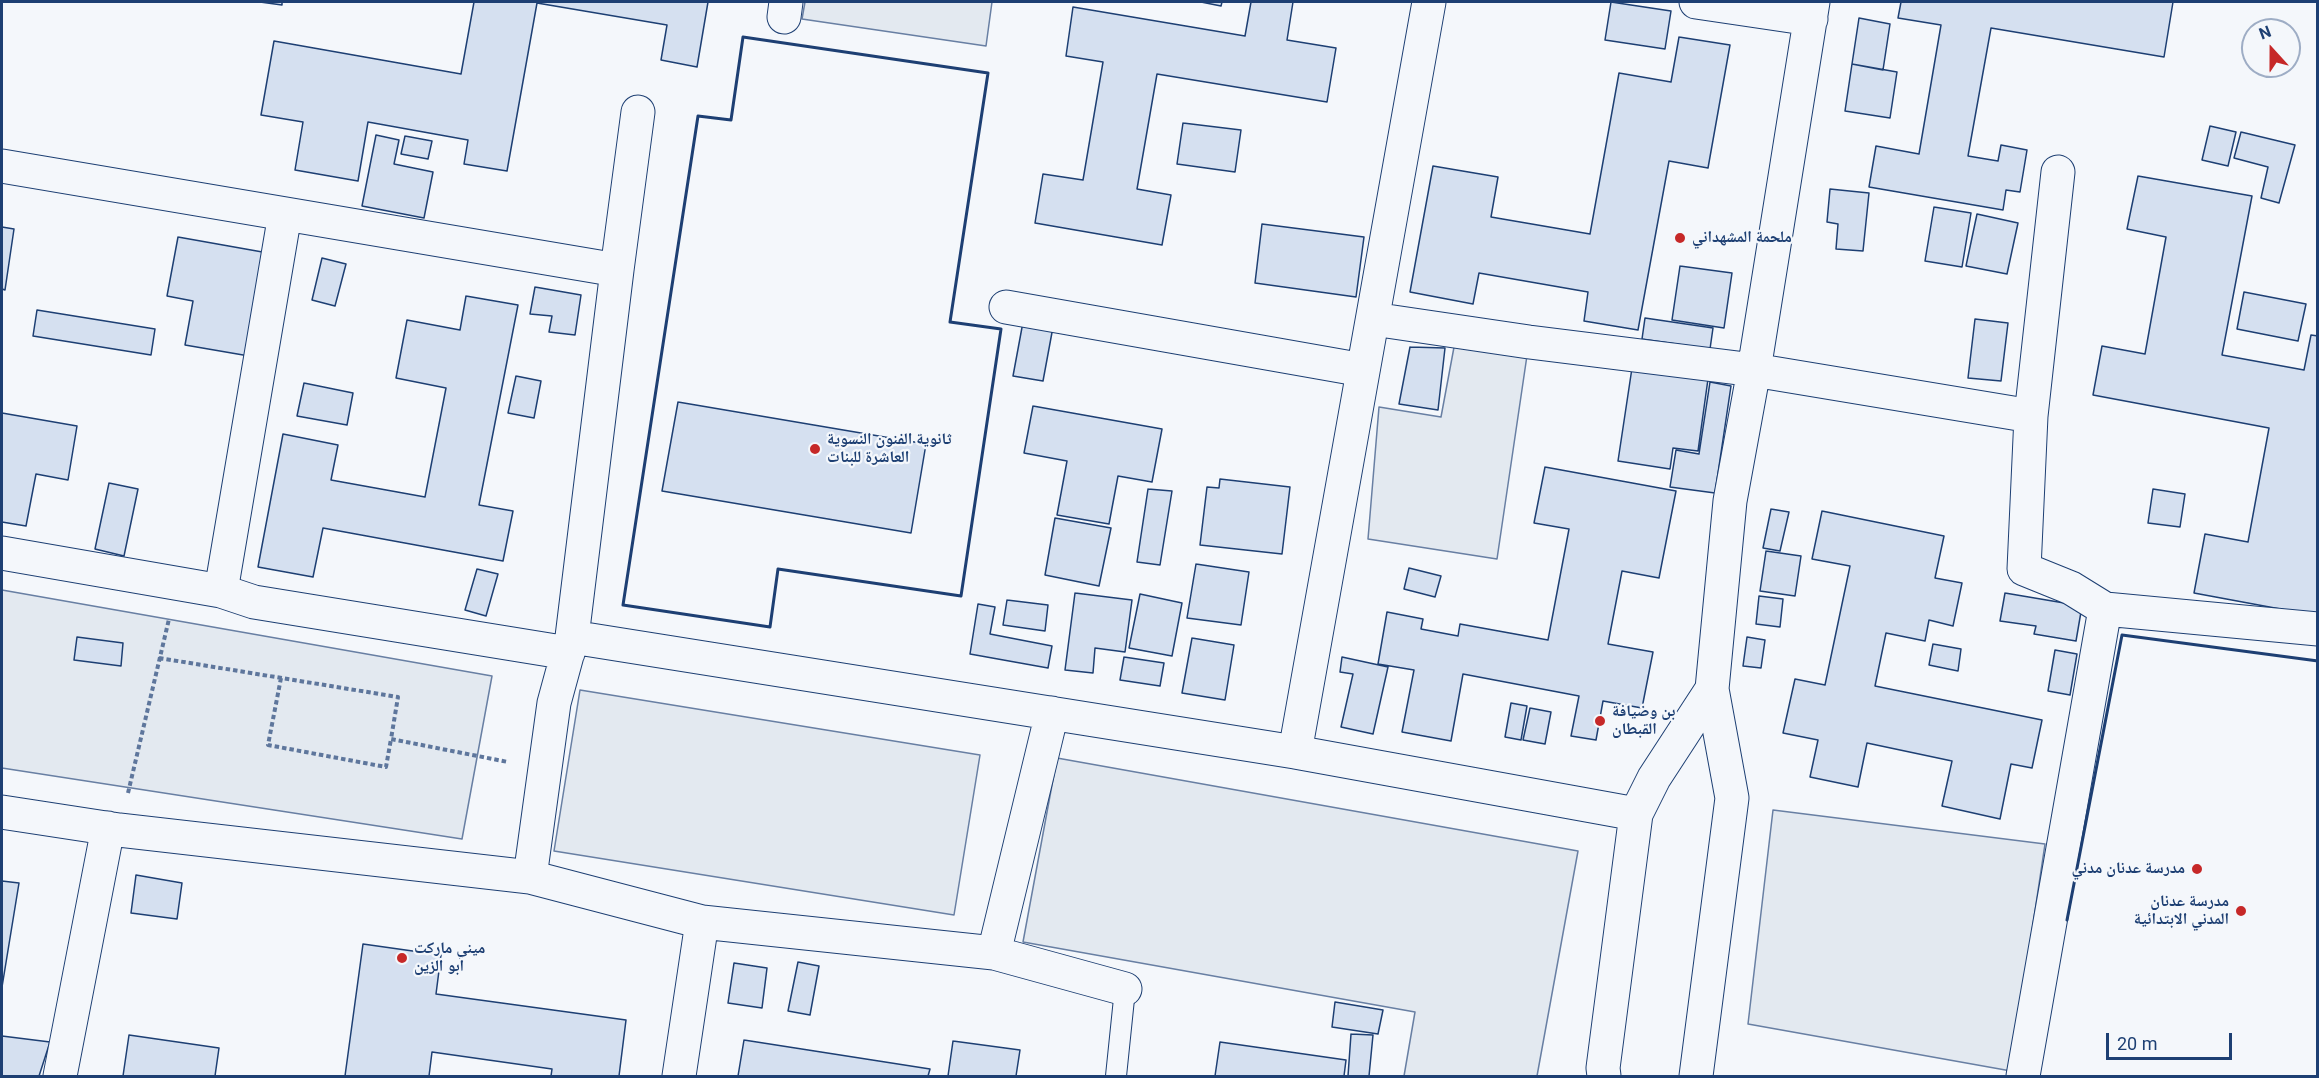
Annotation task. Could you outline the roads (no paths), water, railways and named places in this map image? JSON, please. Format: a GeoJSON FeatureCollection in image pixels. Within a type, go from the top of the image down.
{"type":"FeatureCollection","features":[{"type":"Feature","properties":{"kind":"street"},"geometry":{"type":"LineString","coordinates":[[1294,752],[1429,2]]}},
{"type":"Feature","properties":{"kind":"street"},"geometry":{"type":"LineString","coordinates":[[1696,2],[1812,10],[1754,370],[1730,501],[1712,689],[1732,798],[1700,1076]]}},
{"type":"Feature","properties":{"kind":"street"},"geometry":{"type":"LineString","coordinates":[[530,877],[554,703],[570,645],[638,112]]}},
{"type":"Feature","properties":{"kind":"street"},"geometry":{"type":"LineString","coordinates":[[2,166],[617,270]]}},
{"type":"Feature","properties":{"kind":"street"},"geometry":{"type":"LineString","coordinates":[[2058,172],[2031,416],[2024,569],[2071,588],[2105,609],[2318,629]]}},
{"type":"Feature","properties":{"kind":"street"},"geometry":{"type":"LineString","coordinates":[[221,591],[285,214]]}},
{"type":"Feature","properties":{"kind":"street"},"geometry":{"type":"LineString","coordinates":[[1006,307],[1363,370]]}},
{"type":"Feature","properties":{"kind":"street"},"geometry":{"type":"LineString","coordinates":[[1373,319],[1529,342],[1754,370],[2031,416]]}},
{"type":"Feature","properties":{"kind":"street"},"geometry":{"type":"LineString","coordinates":[[2,553],[221,591],[254,602],[1053,713],[1294,752],[1636,814]]}},
{"type":"Feature","properties":{"kind":"street"},"geometry":{"type":"LineString","coordinates":[[2024,1077],[2105,609]]}},
{"type":"Feature","properties":{"kind":"street"},"geometry":{"type":"LineString","coordinates":[[1604,1077],[1603,1068],[1636,814],[1654,778],[1712,689]]}},
{"type":"Feature","properties":{"kind":"street"},"geometry":{"type":"LineString","coordinates":[[994,953],[1053,713]]}},
{"type":"Feature","properties":{"kind":"street"},"geometry":{"type":"LineString","coordinates":[[2,812],[113,829],[530,877],[702,922],[994,953],[1125,989]]}},
{"type":"Feature","properties":{"kind":"street"},"geometry":{"type":"LineString","coordinates":[[60,1077],[113,829]]}},
{"type":"Feature","properties":{"kind":"street"},"geometry":{"type":"LineString","coordinates":[[679,1077],[702,922]]}},
{"type":"Feature","properties":{"kind":"lane"},"geometry":{"type":"LineString","coordinates":[[1116,1077],[1125,989]]}},
{"type":"Feature","properties":{"kind":"place","name":"ملحمة المشهداني"},"geometry":{"type":"Point","coordinates":[1680,238]}},
{"type":"Feature","properties":{"kind":"place","name":"ثانوية الفنون النسوية العاشرة للبنات"},"geometry":{"type":"Point","coordinates":[815,449]}},
{"type":"Feature","properties":{"kind":"place","name":"بن وضيافة القبطان"},"geometry":{"type":"Point","coordinates":[1600,721]}},
{"type":"Feature","properties":{"kind":"place","name":"مدرسة عدنان مدني"},"geometry":{"type":"Point","coordinates":[2197,869]}},
{"type":"Feature","properties":{"kind":"place","name":"مدرسة عدنان المدني الابتدائية"},"geometry":{"type":"Point","coordinates":[2241,911]}},
{"type":"Feature","properties":{"kind":"place","name":"ميني ماركت ابو الزين"},"geometry":{"type":"Point","coordinates":[402,958]}}]}
